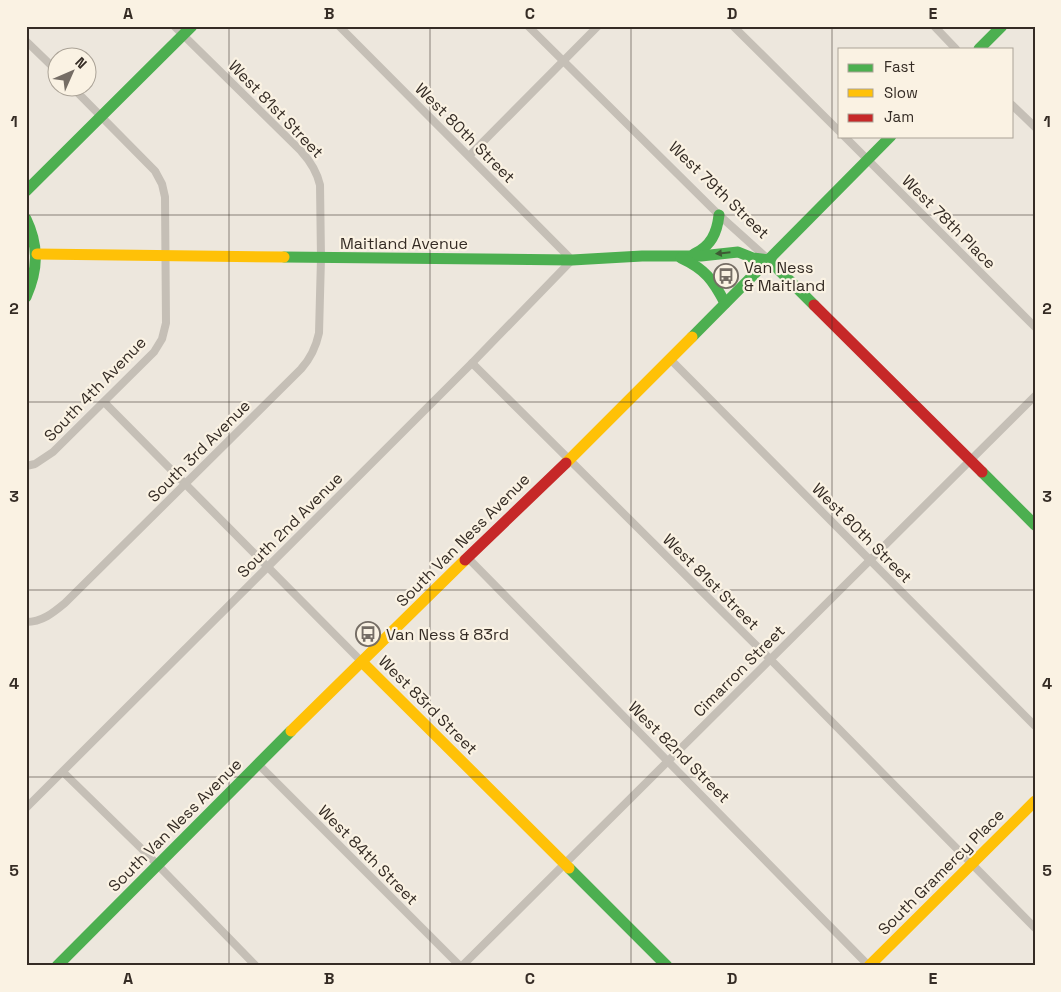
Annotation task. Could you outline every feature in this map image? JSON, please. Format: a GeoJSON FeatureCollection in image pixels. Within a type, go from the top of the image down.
{"type":"FeatureCollection","features":[{"type":"Feature","properties":{"kind":"street","name":"West 81st Street"},"geometry":{"type":"LineString","coordinates":[[174,26],[301,151],[314,168],[320,185],[321,258]]}},
{"type":"Feature","properties":{"kind":"street"},"geometry":{"type":"LineString","coordinates":[[26,191],[192,26]]}},
{"type":"Feature","properties":{"kind":"street","name":"West 80th Street"},"geometry":{"type":"LineString","coordinates":[[339,26],[572,260]]}},
{"type":"Feature","properties":{"kind":"street","name":"West 79th Street"},"geometry":{"type":"LineString","coordinates":[[528,26],[719,214],[769,260],[1035,525]]}},
{"type":"Feature","properties":{"kind":"street"},"geometry":{"type":"LineString","coordinates":[[468,156],[598,26]]}},
{"type":"Feature","properties":{"kind":"street"},"geometry":{"type":"LineString","coordinates":[[733,26],[838,130]]}},
{"type":"Feature","properties":{"kind":"street"},"geometry":{"type":"LineString","coordinates":[[934,26],[955,48]]}},
{"type":"Feature","properties":{"kind":"street"},"geometry":{"type":"LineString","coordinates":[[980,48],[1002,26]]}},
{"type":"Feature","properties":{"kind":"street"},"geometry":{"type":"LineString","coordinates":[[26,41],[48,62]]}},
{"type":"Feature","properties":{"kind":"street"},"geometry":{"type":"LineString","coordinates":[[83,98],[155,171],[162,184],[165,197],[167,257]]}},
{"type":"Feature","properties":{"kind":"street"},"geometry":{"type":"LineString","coordinates":[[1014,107],[1035,127]]}},
{"type":"Feature","properties":{"kind":"street","name":"West 78th Place"},"geometry":{"type":"LineString","coordinates":[[846,138],[1035,327]]}},
{"type":"Feature","properties":{"kind":"street","name":"South Van Ness Avenue"},"geometry":{"type":"LineString","coordinates":[[58,966],[258,764],[592,438],[889,138]]}},
{"type":"Feature","properties":{"kind":"street"},"geometry":{"type":"LineString","coordinates":[[683,256],[703,251],[711,242],[717,230],[719,214]]}},
{"type":"Feature","properties":{"kind":"street"},"geometry":{"type":"LineString","coordinates":[[26,219],[35,240],[37,254],[33,284],[26,298]]}},
{"type":"Feature","properties":{"kind":"street","name":"Maitland Avenue"},"geometry":{"type":"LineString","coordinates":[[37,254],[167,257],[572,260],[738,252],[753,258],[769,260]]}},
{"type":"Feature","properties":{"kind":"street"},"geometry":{"type":"LineString","coordinates":[[683,256],[704,270],[713,281],[725,303]]}},
{"type":"Feature","properties":{"kind":"street","name":"South 4th Avenue"},"geometry":{"type":"LineString","coordinates":[[26,466],[34,464],[53,452],[154,352],[162,339],[166,324],[167,257]]}},
{"type":"Feature","properties":{"kind":"street","name":"South 3rd Avenue"},"geometry":{"type":"LineString","coordinates":[[26,622],[33,622],[50,615],[65,603],[301,369],[313,352],[319,333],[321,258]]}},
{"type":"Feature","properties":{"kind":"street","name":"South 2nd Avenue"},"geometry":{"type":"LineString","coordinates":[[26,808],[472,363],[572,260]]}},
{"type":"Feature","properties":{"kind":"street","name":"West 80th Street"},"geometry":{"type":"LineString","coordinates":[[670,359],[1035,726]]}},
{"type":"Feature","properties":{"kind":"street","name":"West 81st Street"},"geometry":{"type":"LineString","coordinates":[[472,363],[770,659],[1035,928]]}},
{"type":"Feature","properties":{"kind":"street","name":"Cimarron Street"},"geometry":{"type":"LineString","coordinates":[[461,966],[1035,396]]}},
{"type":"Feature","properties":{"kind":"street","name":"West 83rd Street"},"geometry":{"type":"LineString","coordinates":[[104,402],[667,966]]}},
{"type":"Feature","properties":{"kind":"street","name":"West 82nd Street"},"geometry":{"type":"LineString","coordinates":[[468,558],[869,966]]}},
{"type":"Feature","properties":{"kind":"street","name":"West 84th Street"},"geometry":{"type":"LineString","coordinates":[[258,764],[461,966]]}},
{"type":"Feature","properties":{"kind":"street"},"geometry":{"type":"LineString","coordinates":[[63,772],[256,966]]}},
{"type":"Feature","properties":{"kind":"street","name":"South Gramercy Place"},"geometry":{"type":"LineString","coordinates":[[869,966],[1035,801]]}},
{"type":"Feature","properties":{"kind":"traffic: fast"},"geometry":{"type":"LineString","coordinates":[[26,191],[192,26]]}},
{"type":"Feature","properties":{"kind":"traffic: fast"},"geometry":{"type":"LineString","coordinates":[[980,48],[1002,26]]}},
{"type":"Feature","properties":{"kind":"traffic: fast"},"geometry":{"type":"LineString","coordinates":[[692,337],[889,138]]}},
{"type":"Feature","properties":{"kind":"traffic: fast"},"geometry":{"type":"LineString","coordinates":[[694,254],[709,243],[717,228],[719,215]]}},
{"type":"Feature","properties":{"kind":"traffic: fast"},"geometry":{"type":"LineString","coordinates":[[26,219],[35,248],[35,268],[26,297]]}},
{"type":"Feature","properties":{"kind":"traffic: fast"},"geometry":{"type":"LineString","coordinates":[[284,257],[572,260],[642,256],[701,256],[738,252],[753,258],[769,260],[814,305]]}},
{"type":"Feature","properties":{"kind":"traffic: fast"},"geometry":{"type":"LineString","coordinates":[[681,258],[696,266],[708,276],[725,303]]}},
{"type":"Feature","properties":{"kind":"traffic: fast"},"geometry":{"type":"LineString","coordinates":[[982,472],[1035,525]]}},
{"type":"Feature","properties":{"kind":"traffic: fast"},"geometry":{"type":"LineString","coordinates":[[57,966],[291,731]]}},
{"type":"Feature","properties":{"kind":"traffic: fast"},"geometry":{"type":"LineString","coordinates":[[569,868],[667,966]]}},
{"type":"Feature","properties":{"kind":"traffic: slow"},"geometry":{"type":"LineString","coordinates":[[37,254],[284,257]]}},
{"type":"Feature","properties":{"kind":"traffic: slow"},"geometry":{"type":"LineString","coordinates":[[566,463],[692,337]]}},
{"type":"Feature","properties":{"kind":"traffic: slow"},"geometry":{"type":"LineString","coordinates":[[291,731],[465,560]]}},
{"type":"Feature","properties":{"kind":"traffic: slow"},"geometry":{"type":"LineString","coordinates":[[362,662],[569,868]]}},
{"type":"Feature","properties":{"kind":"traffic: slow"},"geometry":{"type":"LineString","coordinates":[[869,966],[1035,801]]}},
{"type":"Feature","properties":{"kind":"traffic: jam"},"geometry":{"type":"LineString","coordinates":[[814,305],[982,472]]}},
{"type":"Feature","properties":{"kind":"traffic: jam"},"geometry":{"type":"LineString","coordinates":[[465,560],[566,463]]}},
{"type":"Feature","properties":{"kind":"place","name":"Van Ness & Maitland"},"geometry":{"type":"Point","coordinates":[726,276]}},
{"type":"Feature","properties":{"kind":"place","name":"Van Ness & 83rd"},"geometry":{"type":"Point","coordinates":[368,634]}}]}
